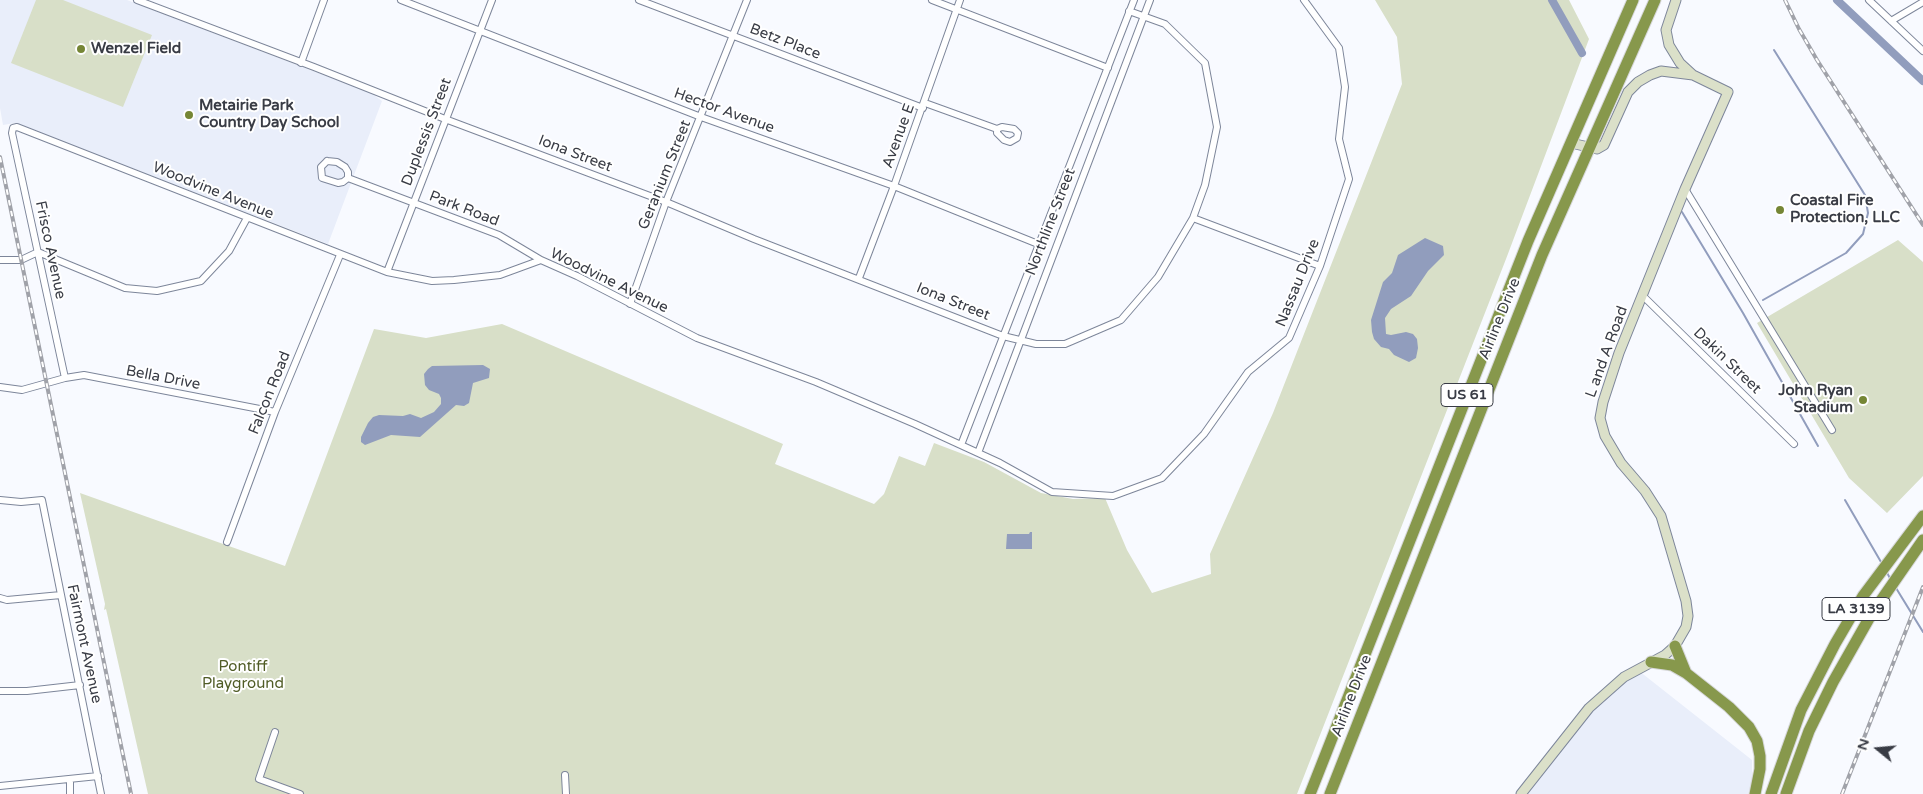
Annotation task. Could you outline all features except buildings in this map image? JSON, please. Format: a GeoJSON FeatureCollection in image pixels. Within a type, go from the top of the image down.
{"type":"FeatureCollection","features":[{"type":"Feature","properties":{"kind":"highway","name":"Airline Drive"},"geometry":{"type":"LineString","coordinates":[[1310,794],[1528,241],[1633,0]]}},
{"type":"Feature","properties":{"kind":"highway","name":"Airline Drive"},"geometry":{"type":"LineString","coordinates":[[1330,794],[1542,254],[1655,0]]}},
{"type":"Feature","properties":{"kind":"highway","name":"LA 3139"},"geometry":{"type":"LineString","coordinates":[[1771,794],[1801,710],[1835,644],[1863,596],[1923,516]]}},
{"type":"Feature","properties":{"kind":"highway"},"geometry":{"type":"LineString","coordinates":[[1417,523],[1433,529]]}},
{"type":"Feature","properties":{"kind":"highway","name":"LA 3139"},"geometry":{"type":"LineString","coordinates":[[1786,794],[1810,732],[1833,682],[1855,641],[1895,578],[1923,540]]}},
{"type":"Feature","properties":{"kind":"highway"},"geometry":{"type":"LineString","coordinates":[[1675,646],[1686,673]]}},
{"type":"Feature","properties":{"kind":"highway"},"geometry":{"type":"LineString","coordinates":[[1651,662],[1672,665],[1686,673],[1730,707],[1749,727],[1757,741],[1760,756],[1760,769],[1755,794]]}},
{"type":"Feature","properties":{"kind":"street","name":"Iona Street"},"geometry":{"type":"LineString","coordinates":[[137,0],[666,202],[754,239],[1003,336],[1036,344],[1065,344],[1120,320],[1158,277],[1193,218],[1205,185],[1217,127],[1205,63],[1164,24],[1129,11]]}},
{"type":"Feature","properties":{"kind":"street"},"geometry":{"type":"LineString","coordinates":[[301,63],[324,0]]}},
{"type":"Feature","properties":{"kind":"street","name":"Hector Avenue"},"geometry":{"type":"LineString","coordinates":[[401,0],[702,116],[894,186],[1038,244]]}},
{"type":"Feature","properties":{"kind":"street","name":"Duplessis Street"},"geometry":{"type":"LineString","coordinates":[[387,272],[492,0]]}},
{"type":"Feature","properties":{"kind":"street","name":"Betz Place"},"geometry":{"type":"LineString","coordinates":[[639,0],[924,106],[997,129]]}},
{"type":"Feature","properties":{"kind":"street","name":"Geranium Street"},"geometry":{"type":"LineString","coordinates":[[630,304],[666,202],[747,0]]}},
{"type":"Feature","properties":{"kind":"street"},"geometry":{"type":"LineString","coordinates":[[932,0],[1108,68]]}},
{"type":"Feature","properties":{"kind":"street","name":"Avenue E"},"geometry":{"type":"LineString","coordinates":[[858,278],[924,106],[960,0]]}},
{"type":"Feature","properties":{"kind":"street","name":"Northline Street"},"geometry":{"type":"LineString","coordinates":[[961,445],[1134,0]]}},
{"type":"Feature","properties":{"kind":"street","name":"Northline Street"},"geometry":{"type":"LineString","coordinates":[[978,453],[1019,340],[1150,0]]}},
{"type":"Feature","properties":{"kind":"street","name":"Nassau Drive"},"geometry":{"type":"LineString","coordinates":[[961,445],[1052,492],[1113,496],[1162,478],[1204,434],[1248,372],[1289,338],[1320,266],[1350,179],[1339,139],[1344,87],[1339,48],[1304,0]]}},
{"type":"Feature","properties":{"kind":"street"},"geometry":{"type":"LineString","coordinates":[[1676,0],[1666,30],[1669,45],[1680,63],[1694,75]]}},
{"type":"Feature","properties":{"kind":"street"},"geometry":{"type":"LineString","coordinates":[[1869,0],[1923,51]]}},
{"type":"Feature","properties":{"kind":"street"},"geometry":{"type":"LineString","coordinates":[[1891,21],[1923,2]]}},
{"type":"Feature","properties":{"kind":"street"},"geometry":{"type":"LineString","coordinates":[[1571,143],[1597,149],[1604,145],[1628,92],[1638,82],[1661,71],[1694,75]]}},
{"type":"Feature","properties":{"kind":"street","name":"L and A Road"},"geometry":{"type":"LineString","coordinates":[[1522,794],[1589,708],[1624,677],[1665,655],[1675,646],[1686,627],[1688,616],[1686,601],[1662,516],[1645,491],[1621,463],[1605,436],[1600,418],[1603,402],[1617,361],[1685,189],[1728,92],[1694,75]]}},
{"type":"Feature","properties":{"kind":"street","name":"Woodvine Avenue"},"geometry":{"type":"LineString","coordinates":[[13,128],[17,127],[387,272],[432,281],[454,280],[500,275],[541,260],[577,276],[697,338],[816,382],[961,445]]}},
{"type":"Feature","properties":{"kind":"street","name":"Frisco Avenue"},"geometry":{"type":"LineString","coordinates":[[13,128],[12,133],[65,378]]}},
{"type":"Feature","properties":{"kind":"street","name":"Park Road"},"geometry":{"type":"LineString","coordinates":[[327,161],[337,162],[345,167],[348,172],[348,178],[338,183],[328,181],[322,178],[321,168],[327,161]]}},
{"type":"Feature","properties":{"kind":"street","name":"Park Road"},"geometry":{"type":"LineString","coordinates":[[348,178],[498,235],[541,260]]}},
{"type":"Feature","properties":{"kind":"street"},"geometry":{"type":"LineString","coordinates":[[1685,189],[1832,430]]}},
{"type":"Feature","properties":{"kind":"street"},"geometry":{"type":"LineString","coordinates":[[0,260],[21,260],[38,252],[125,288],[157,291],[201,281],[229,251],[247,218]]}},
{"type":"Feature","properties":{"kind":"street"},"geometry":{"type":"LineString","coordinates":[[1193,218],[1320,266]]}},
{"type":"Feature","properties":{"kind":"street","name":"Falcon Road"},"geometry":{"type":"LineString","coordinates":[[227,542],[275,412],[340,255]]}},
{"type":"Feature","properties":{"kind":"street","name":"Dakin Street"},"geometry":{"type":"LineString","coordinates":[[1643,296],[1794,444]]}},
{"type":"Feature","properties":{"kind":"street","name":"Bella Drive"},"geometry":{"type":"LineString","coordinates":[[0,387],[22,390],[65,378],[84,375],[275,412]]}},
{"type":"Feature","properties":{"kind":"street","name":"Fairmont Avenue"},"geometry":{"type":"LineString","coordinates":[[0,500],[21,502],[42,500],[102,794]]}},
{"type":"Feature","properties":{"kind":"street"},"geometry":{"type":"LineString","coordinates":[[0,598],[8,600],[61,595]]}},
{"type":"Feature","properties":{"kind":"street"},"geometry":{"type":"LineString","coordinates":[[0,691],[28,691],[80,685]]}},
{"type":"Feature","properties":{"kind":"street"},"geometry":{"type":"LineString","coordinates":[[275,732],[259,779],[300,794]]}},
{"type":"Feature","properties":{"kind":"street"},"geometry":{"type":"LineString","coordinates":[[565,775],[566,794]]}},
{"type":"Feature","properties":{"kind":"street"},"geometry":{"type":"LineString","coordinates":[[0,786],[98,776]]}},
{"type":"Feature","properties":{"kind":"street"},"geometry":{"type":"LineString","coordinates":[[70,779],[70,794]]}},
{"type":"Feature","properties":{"kind":"shaded area","name":"Metairie Park Country Day School"},"geometry":{"type":"Polygon","coordinates":[[[0,0],[127,0],[371,93],[382,101],[328,244],[15,123],[3,125],[0,108],[0,0]]]}},
{"type":"Feature","properties":{"kind":"shaded area"},"geometry":{"type":"Polygon","coordinates":[[[1634,667],[1752,760],[1752,782],[1748,794],[1515,794],[1582,709],[1607,685],[1634,667]]]}},
{"type":"Feature","properties":{"kind":"green space","name":"Wenzel Field"},"geometry":{"type":"Polygon","coordinates":[[[36,0],[63,0],[152,35],[123,107],[11,63],[36,0]]]}},
{"type":"Feature","properties":{"kind":"green space","name":"Pontiff Playground"},"geometry":{"type":"Polygon","coordinates":[[[1375,0],[1569,0],[1589,39],[1506,259],[1297,794],[148,794],[106,609],[104,610],[105,604],[80,493],[285,566],[374,329],[426,338],[502,324],[783,444],[775,464],[874,504],[884,494],[899,456],[925,466],[934,443],[984,462],[1041,493],[1073,499],[1105,498],[1127,550],[1152,593],[1211,574],[1210,554],[1273,413],[1402,84],[1397,37],[1375,0]]]}},
{"type":"Feature","properties":{"kind":"green space","name":"John Ryan Stadium"},"geometry":{"type":"Polygon","coordinates":[[[1898,240],[1923,262],[1923,476],[1887,513],[1849,478],[1757,323],[1898,240]]]}},
{"type":"Feature","properties":{"kind":"water"},"geometry":{"type":"Polygon","coordinates":[[[1425,238],[1443,246],[1444,255],[1428,271],[1411,296],[1391,309],[1385,318],[1386,334],[1406,332],[1413,334],[1417,339],[1416,358],[1409,362],[1394,355],[1389,349],[1381,347],[1374,339],[1371,320],[1383,282],[1392,273],[1398,255],[1425,238]]]}},
{"type":"Feature","properties":{"kind":"water"},"geometry":{"type":"Polygon","coordinates":[[[483,365],[490,369],[489,378],[473,383],[469,403],[464,406],[456,405],[420,437],[391,435],[365,445],[361,442],[361,437],[373,417],[379,415],[403,416],[410,414],[421,418],[434,412],[441,404],[441,398],[439,394],[429,390],[425,385],[424,374],[432,366],[483,365]]]}},
{"type":"Feature","properties":{"kind":"water"},"geometry":{"type":"Polygon","coordinates":[[[1032,532],[1032,549],[1006,549],[1007,534],[1029,534],[1032,532]]]}},
{"type":"Feature","properties":{"kind":"waterway"},"geometry":{"type":"LineString","coordinates":[[1552,0],[1582,53]]}},
{"type":"Feature","properties":{"kind":"waterway"},"geometry":{"type":"LineString","coordinates":[[1837,0],[1923,81]]}},
{"type":"Feature","properties":{"kind":"waterway"},"geometry":{"type":"LineString","coordinates":[[1763,300],[1846,253],[1863,234],[1868,213],[1865,195],[1774,50]]}},
{"type":"Feature","properties":{"kind":"waterway"},"geometry":{"type":"LineString","coordinates":[[1682,212],[1743,313],[1818,446]]}},
{"type":"Feature","properties":{"kind":"waterway"},"geometry":{"type":"LineString","coordinates":[[1845,500],[1881,562]]}},
{"type":"Feature","properties":{"kind":"waterway"},"geometry":{"type":"LineString","coordinates":[[1886,571],[1891,580]]}},
{"type":"Feature","properties":{"kind":"waterway"},"geometry":{"type":"LineString","coordinates":[[1896,588],[1923,632]]}},
{"type":"Feature","properties":{"kind":"railway"},"geometry":{"type":"LineString","coordinates":[[1785,0],[1817,60],[1923,225]]}},
{"type":"Feature","properties":{"kind":"railway"},"geometry":{"type":"LineString","coordinates":[[0,157],[131,794]]}},
{"type":"Feature","properties":{"kind":"railway"},"geometry":{"type":"LineString","coordinates":[[1842,794],[1923,587]]}},
{"type":"Feature","properties":{"kind":"place","name":"Wenzel Field"},"geometry":{"type":"Point","coordinates":[81,49]}},
{"type":"Feature","properties":{"kind":"place","name":"Metairie Park Country Day School"},"geometry":{"type":"Point","coordinates":[189,115]}},
{"type":"Feature","properties":{"kind":"place","name":"Coastal Fire Protection, LLC"},"geometry":{"type":"Point","coordinates":[1780,210]}},
{"type":"Feature","properties":{"kind":"place","name":"John Ryan Stadium"},"geometry":{"type":"Point","coordinates":[1863,400]}}]}
